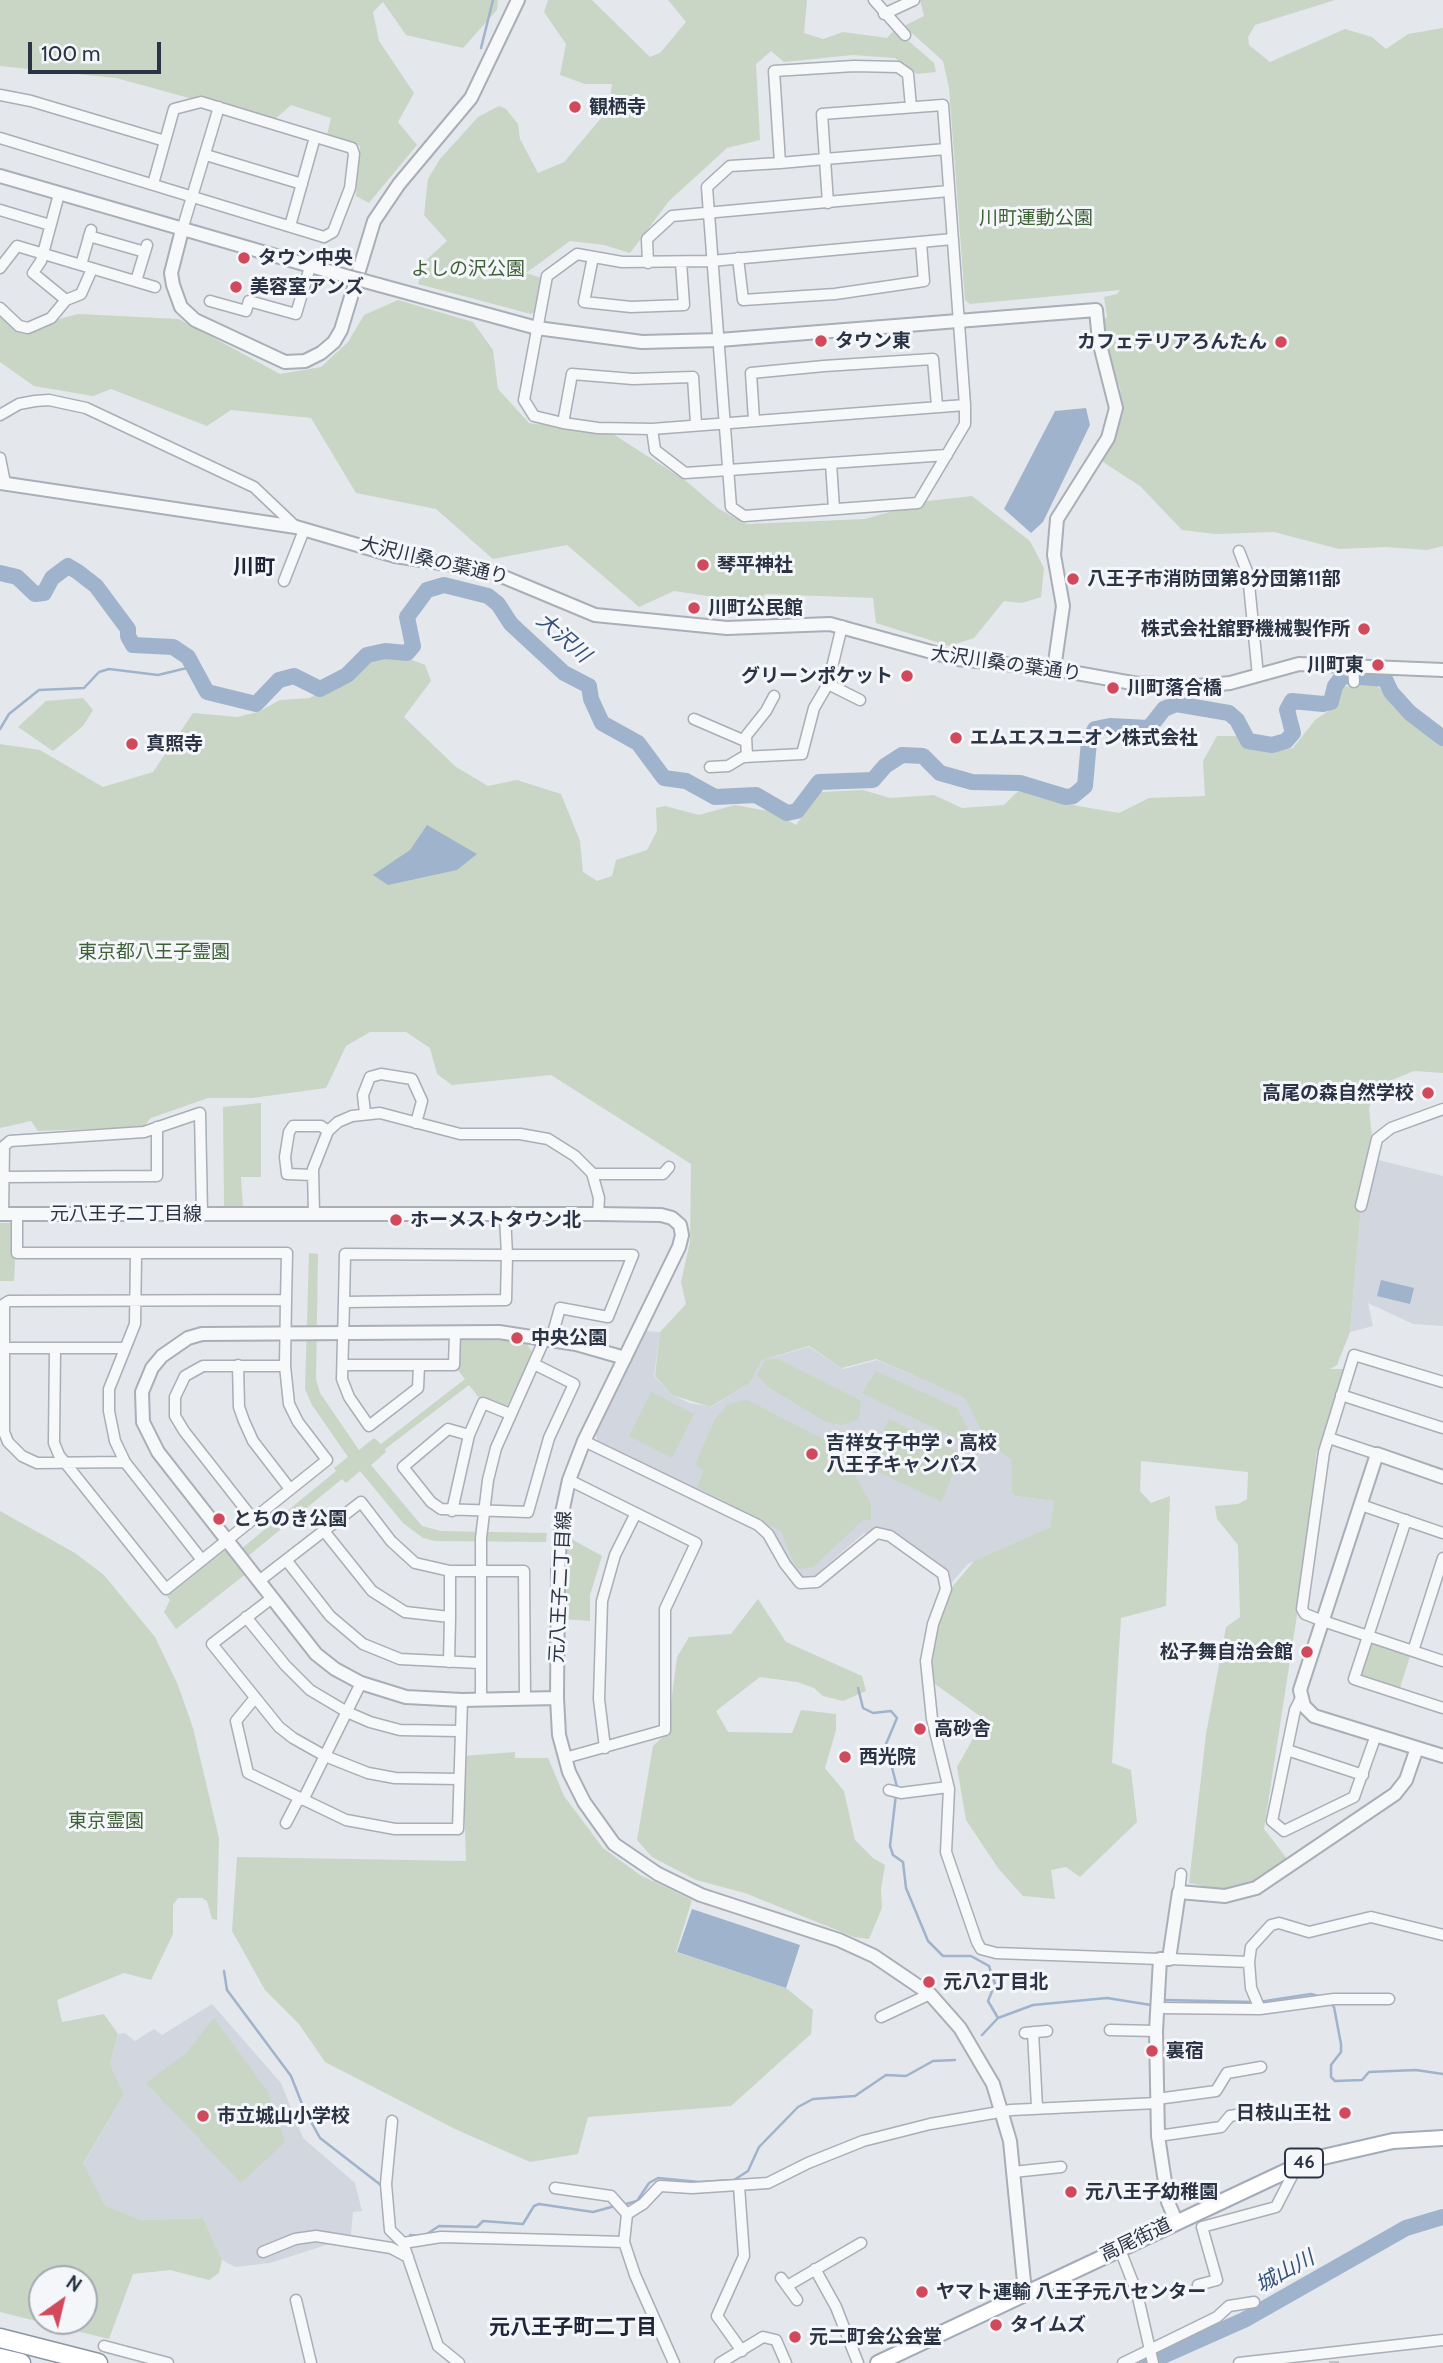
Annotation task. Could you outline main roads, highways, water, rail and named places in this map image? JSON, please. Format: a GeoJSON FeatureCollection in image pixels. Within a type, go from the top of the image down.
{"type":"FeatureCollection","features":[{"type":"Feature","properties":{"kind":"highway"},"geometry":{"type":"LineString","coordinates":[[0,2338],[98,2363]]}},
{"type":"Feature","properties":{"kind":"highway"},"geometry":{"type":"LineString","coordinates":[[0,2358],[21,2363]]}},
{"type":"Feature","properties":{"kind":"main road","name":"高尾街道"},"geometry":{"type":"LineString","coordinates":[[878,2363],[1175,2221],[1297,2166],[1360,2146],[1443,2138]]}},
{"type":"Feature","properties":{"kind":"water"},"geometry":{"type":"Polygon","coordinates":[[[1086,408],[1090,425],[1043,522],[1031,533],[1004,509],[1055,411],[1086,408]]]}},
{"type":"Feature","properties":{"kind":"water"},"geometry":{"type":"Polygon","coordinates":[[[427,825],[477,854],[457,870],[388,885],[373,875],[410,850],[427,825]]]}},
{"type":"Feature","properties":{"kind":"water"},"geometry":{"type":"Polygon","coordinates":[[[1381,1280],[1414,1288],[1410,1304],[1377,1296],[1381,1280]]]}},
{"type":"Feature","properties":{"kind":"water"},"geometry":{"type":"Polygon","coordinates":[[[692,1909],[800,1945],[786,1988],[677,1952],[692,1909]]]}},
{"type":"Feature","properties":{"kind":"waterway"},"geometry":{"type":"LineString","coordinates":[[481,48],[493,0]]}},
{"type":"Feature","properties":{"kind":"waterway","name":"大沢川"},"geometry":{"type":"LineString","coordinates":[[0,573],[17,577],[35,594],[44,593],[52,578],[68,566],[96,586],[128,629],[133,645],[173,647],[188,657],[207,692],[256,704],[279,680],[294,676],[320,689],[347,675],[367,655],[385,651],[407,653],[413,646],[407,617],[427,590],[444,585],[488,596],[498,604],[511,624],[564,673],[589,686],[591,699],[602,723],[638,743],[664,778],[686,781],[715,797],[756,795],[787,813],[797,811],[819,782],[873,780],[885,766],[902,755],[923,756],[940,773],[972,782],[1020,783],[1066,797],[1073,796],[1085,786],[1089,741],[1095,729],[1110,726],[1149,728],[1164,709],[1176,704],[1229,713],[1237,720],[1248,741],[1272,745],[1286,741],[1293,733],[1287,710],[1292,701],[1323,704],[1331,702],[1335,686],[1342,677],[1349,676],[1385,679],[1391,692],[1410,713],[1443,738]]}},
{"type":"Feature","properties":{"kind":"waterway"},"geometry":{"type":"LineString","coordinates":[[0,729],[9,714],[39,690],[84,688],[99,672],[109,669],[158,675],[195,666]]}},
{"type":"Feature","properties":{"kind":"waterway"},"geometry":{"type":"LineString","coordinates":[[1139,677],[1154,677],[1162,683]]}},
{"type":"Feature","properties":{"kind":"waterway"},"geometry":{"type":"LineString","coordinates":[[858,1688],[863,1708],[873,1713],[891,1711],[897,1718],[886,1744],[897,1787]]}},
{"type":"Feature","properties":{"kind":"waterway"},"geometry":{"type":"LineString","coordinates":[[896,1794],[890,1846],[893,1855],[903,1862],[906,1888],[928,1941],[943,1956],[971,1956],[989,1966],[995,1984],[988,2001],[998,2018]]}},
{"type":"Feature","properties":{"kind":"waterway"},"geometry":{"type":"LineString","coordinates":[[224,1971],[227,1990],[291,2076],[304,2109],[320,2138],[382,2186]]}},
{"type":"Feature","properties":{"kind":"waterway"},"geometry":{"type":"LineString","coordinates":[[1259,2002],[1311,1994],[1321,1997]]}},
{"type":"Feature","properties":{"kind":"waterway"},"geometry":{"type":"LineString","coordinates":[[982,2035],[998,2018],[1033,2005],[1107,1998],[1151,2005]]}},
{"type":"Feature","properties":{"kind":"waterway"},"geometry":{"type":"LineString","coordinates":[[1165,2000],[1252,2002]]}},
{"type":"Feature","properties":{"kind":"waterway"},"geometry":{"type":"LineString","coordinates":[[1330,2003],[1334,2007],[1341,2044],[1341,2052],[1331,2065],[1331,2077],[1335,2081],[1362,2080],[1369,2072],[1416,2070],[1443,2074]]}},
{"type":"Feature","properties":{"kind":"waterway"},"geometry":{"type":"LineString","coordinates":[[622,2205],[637,2201],[649,2183],[658,2178],[699,2182],[734,2180],[748,2171],[759,2147],[798,2107],[813,2099],[855,2096],[886,2075],[906,2076],[933,2061],[955,2060]]}},
{"type":"Feature","properties":{"kind":"waterway"},"geometry":{"type":"LineString","coordinates":[[427,2234],[439,2226],[477,2227],[483,2221],[523,2224],[534,2206],[539,2204],[593,2212],[615,2206]]}},
{"type":"Feature","properties":{"kind":"waterway","name":"城山川"},"geometry":{"type":"LineString","coordinates":[[1147,2363],[1244,2320],[1406,2228],[1443,2217]]}},
{"type":"Feature","properties":{"kind":"waterway"},"geometry":{"type":"LineString","coordinates":[[410,2235],[421,2236]]}},
{"type":"Feature","properties":{"kind":"place","name":"観栖寺"},"geometry":{"type":"Point","coordinates":[575,107]}},
{"type":"Feature","properties":{"kind":"place","name":"タウン中央"},"geometry":{"type":"Point","coordinates":[244,258]}},
{"type":"Feature","properties":{"kind":"place","name":"美容室アンズ"},"geometry":{"type":"Point","coordinates":[236,287]}},
{"type":"Feature","properties":{"kind":"place","name":"タウン東"},"geometry":{"type":"Point","coordinates":[821,341]}},
{"type":"Feature","properties":{"kind":"place","name":"カフェテリアろんたん"},"geometry":{"type":"Point","coordinates":[1281,342]}},
{"type":"Feature","properties":{"kind":"place","name":"琴平神社"},"geometry":{"type":"Point","coordinates":[703,565]}},
{"type":"Feature","properties":{"kind":"place","name":"八王子市消防団第8分団第11部"},"geometry":{"type":"Point","coordinates":[1073,579]}},
{"type":"Feature","properties":{"kind":"place","name":"川町公民館"},"geometry":{"type":"Point","coordinates":[694,608]}},
{"type":"Feature","properties":{"kind":"place","name":"株式会社舘野機械製作所"},"geometry":{"type":"Point","coordinates":[1364,629]}},
{"type":"Feature","properties":{"kind":"place","name":"川町東"},"geometry":{"type":"Point","coordinates":[1378,665]}},
{"type":"Feature","properties":{"kind":"place","name":"グリーンポケット"},"geometry":{"type":"Point","coordinates":[907,676]}},
{"type":"Feature","properties":{"kind":"place","name":"川町落合橋"},"geometry":{"type":"Point","coordinates":[1113,688]}},
{"type":"Feature","properties":{"kind":"place","name":"エムエスユニオン株式会社"},"geometry":{"type":"Point","coordinates":[956,738]}},
{"type":"Feature","properties":{"kind":"place","name":"真照寺"},"geometry":{"type":"Point","coordinates":[132,744]}},
{"type":"Feature","properties":{"kind":"place","name":"高尾の森自然学校"},"geometry":{"type":"Point","coordinates":[1428,1093]}},
{"type":"Feature","properties":{"kind":"place","name":"ホーメストタウン北"},"geometry":{"type":"Point","coordinates":[396,1220]}},
{"type":"Feature","properties":{"kind":"place","name":"中央公園"},"geometry":{"type":"Point","coordinates":[517,1338]}},
{"type":"Feature","properties":{"kind":"place","name":"吉祥女子中学・高校 八王子キャンパス"},"geometry":{"type":"Point","coordinates":[812,1454]}},
{"type":"Feature","properties":{"kind":"place","name":"とちのき公園"},"geometry":{"type":"Point","coordinates":[219,1519]}},
{"type":"Feature","properties":{"kind":"place","name":"松子舞自治会館"},"geometry":{"type":"Point","coordinates":[1307,1652]}},
{"type":"Feature","properties":{"kind":"place","name":"高砂舎"},"geometry":{"type":"Point","coordinates":[920,1729]}},
{"type":"Feature","properties":{"kind":"place","name":"西光院"},"geometry":{"type":"Point","coordinates":[845,1757]}},
{"type":"Feature","properties":{"kind":"place","name":"元八2丁目北"},"geometry":{"type":"Point","coordinates":[929,1982]}},
{"type":"Feature","properties":{"kind":"place","name":"裏宿"},"geometry":{"type":"Point","coordinates":[1152,2051]}},
{"type":"Feature","properties":{"kind":"place","name":"日枝山王社"},"geometry":{"type":"Point","coordinates":[1345,2113]}},
{"type":"Feature","properties":{"kind":"place","name":"市立城山小学校"},"geometry":{"type":"Point","coordinates":[203,2116]}},
{"type":"Feature","properties":{"kind":"place","name":"元八王子幼稚園"},"geometry":{"type":"Point","coordinates":[1071,2192]}},
{"type":"Feature","properties":{"kind":"place","name":"ヤマト運輸 八王子元八センター"},"geometry":{"type":"Point","coordinates":[922,2292]}},
{"type":"Feature","properties":{"kind":"place","name":"タイムズ"},"geometry":{"type":"Point","coordinates":[996,2325]}},
{"type":"Feature","properties":{"kind":"place","name":"元二町会公会堂"},"geometry":{"type":"Point","coordinates":[795,2337]}},
{"type":"Feature","properties":{"kind":"district","name":"川町"},"geometry":{"type":"Point","coordinates":[254,568]}},
{"type":"Feature","properties":{"kind":"district","name":"元八王子町二丁目"},"geometry":{"type":"Point","coordinates":[573,2328]}},
{"type":"Feature","properties":{"kind":"park label","name":"川町運動公園"},"geometry":{"type":"Point","coordinates":[1036,218]}},
{"type":"Feature","properties":{"kind":"park label","name":"よしの沢公園"},"geometry":{"type":"Point","coordinates":[468,269]}},
{"type":"Feature","properties":{"kind":"park label","name":"東京都八王子霊園"},"geometry":{"type":"Point","coordinates":[154,952]}},
{"type":"Feature","properties":{"kind":"park label","name":"東京霊園"},"geometry":{"type":"Point","coordinates":[106,1821]}}]}
